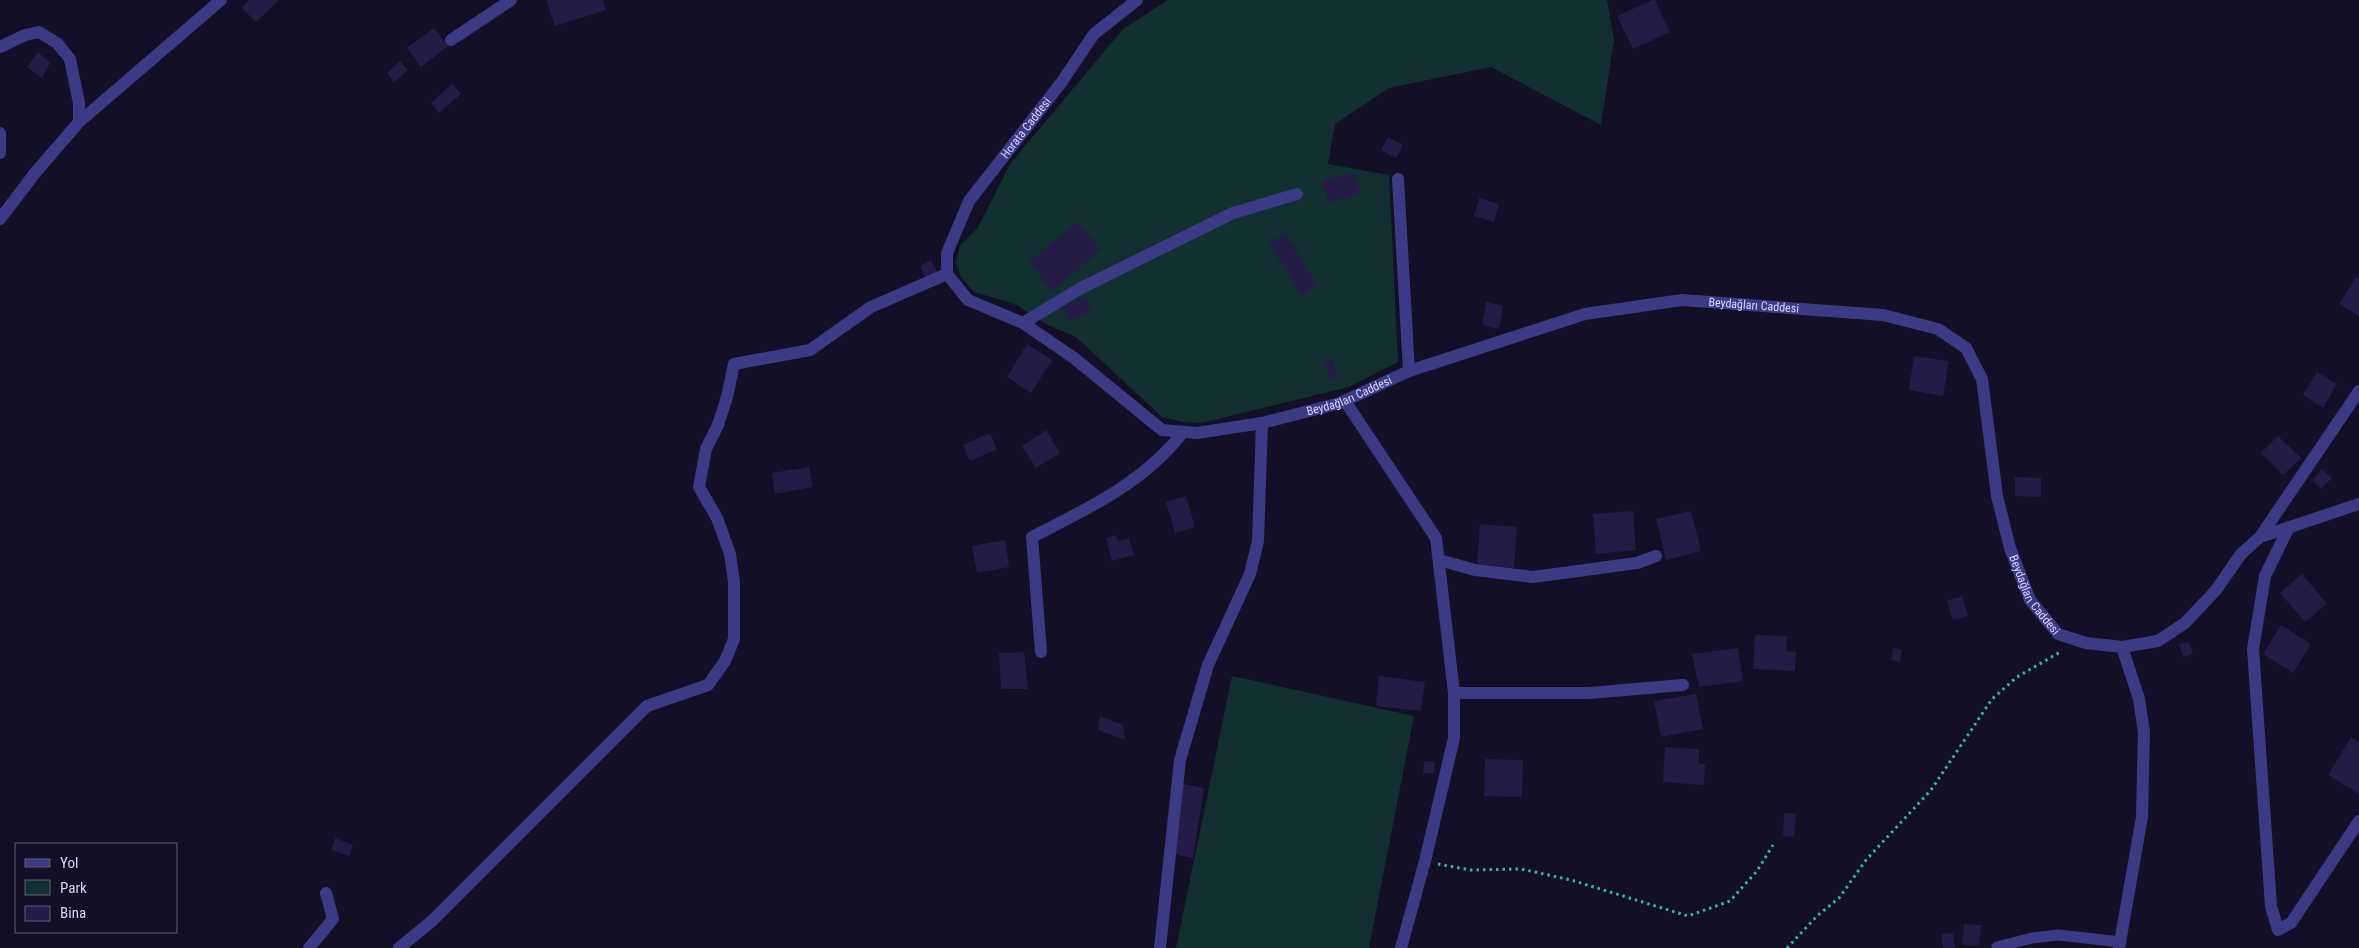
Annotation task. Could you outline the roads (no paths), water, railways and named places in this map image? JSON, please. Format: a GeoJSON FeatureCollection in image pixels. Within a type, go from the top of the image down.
{"type":"FeatureCollection","features":[{"type":"Feature","properties":{"kind":"street"},"geometry":{"type":"LineString","coordinates":[[0,219],[35,173],[79,122],[221,0]]}},
{"type":"Feature","properties":{"kind":"street"},"geometry":{"type":"LineString","coordinates":[[451,40],[511,0]]}},
{"type":"Feature","properties":{"kind":"street","name":"Horata Caddesi"},"geometry":{"type":"LineString","coordinates":[[947,274],[947,254],[969,201],[1061,83],[1094,34],[1137,0]]}},
{"type":"Feature","properties":{"kind":"street"},"geometry":{"type":"LineString","coordinates":[[0,47],[25,35],[39,32],[57,43],[70,59],[79,103],[79,122]]}},
{"type":"Feature","properties":{"kind":"street"},"geometry":{"type":"LineString","coordinates":[[0,133],[0,153]]}},
{"type":"Feature","properties":{"kind":"street"},"geometry":{"type":"LineString","coordinates":[[1398,179],[1409,371]]}},
{"type":"Feature","properties":{"kind":"street"},"geometry":{"type":"LineString","coordinates":[[1023,323],[1081,288],[1232,213],[1297,194]]}},
{"type":"Feature","properties":{"kind":"street"},"geometry":{"type":"LineString","coordinates":[[399,948],[432,921],[647,706],[708,685],[725,661],[734,639],[734,582],[730,554],[717,518],[700,487],[706,449],[718,425],[728,397],[734,364],[810,350],[871,307],[947,274]]}},
{"type":"Feature","properties":{"kind":"street","name":"Beydağları Caddesi"},"geometry":{"type":"LineString","coordinates":[[947,274],[968,300],[1023,323],[1074,358],[1162,430],[1197,433],[1262,423],[1345,401],[1409,371],[1585,314],[1682,300],[1883,315],[1938,329],[1966,348],[1982,379],[1997,496],[2010,548],[2030,600],[2058,634],[2086,643],[2122,647],[2158,642],[2185,623],[2216,590],[2241,554],[2260,537],[2359,504]]}},
{"type":"Feature","properties":{"kind":"street"},"geometry":{"type":"LineString","coordinates":[[2260,537],[2359,391]]}},
{"type":"Feature","properties":{"kind":"street"},"geometry":{"type":"LineString","coordinates":[[1345,401],[1436,538],[1454,693],[1454,738],[1425,861],[1401,948]]}},
{"type":"Feature","properties":{"kind":"street"},"geometry":{"type":"LineString","coordinates":[[1160,948],[1180,760],[1208,665],[1250,574],[1258,541],[1262,423]]}},
{"type":"Feature","properties":{"kind":"street"},"geometry":{"type":"LineString","coordinates":[[1041,652],[1032,537],[1109,498],[1167,453],[1183,432]]}},
{"type":"Feature","properties":{"kind":"street"},"geometry":{"type":"LineString","coordinates":[[2289,527],[2265,576],[2253,649],[2270,906],[2278,930],[2291,923],[2359,822]]}},
{"type":"Feature","properties":{"kind":"street"},"geometry":{"type":"LineString","coordinates":[[1439,560],[1475,570],[1533,577],[1637,563],[1656,556]]}},
{"type":"Feature","properties":{"kind":"street"},"geometry":{"type":"LineString","coordinates":[[2120,945],[2142,817],[2144,732],[2139,699],[2122,647]]}},
{"type":"Feature","properties":{"kind":"street"},"geometry":{"type":"LineString","coordinates":[[1454,693],[1590,693],[1683,685]]}},
{"type":"Feature","properties":{"kind":"street"},"geometry":{"type":"LineString","coordinates":[[309,948],[333,919],[326,893]]}},
{"type":"Feature","properties":{"kind":"lane"},"geometry":{"type":"LineString","coordinates":[[1997,947],[2032,938],[2058,935],[2120,945]]}}]}
